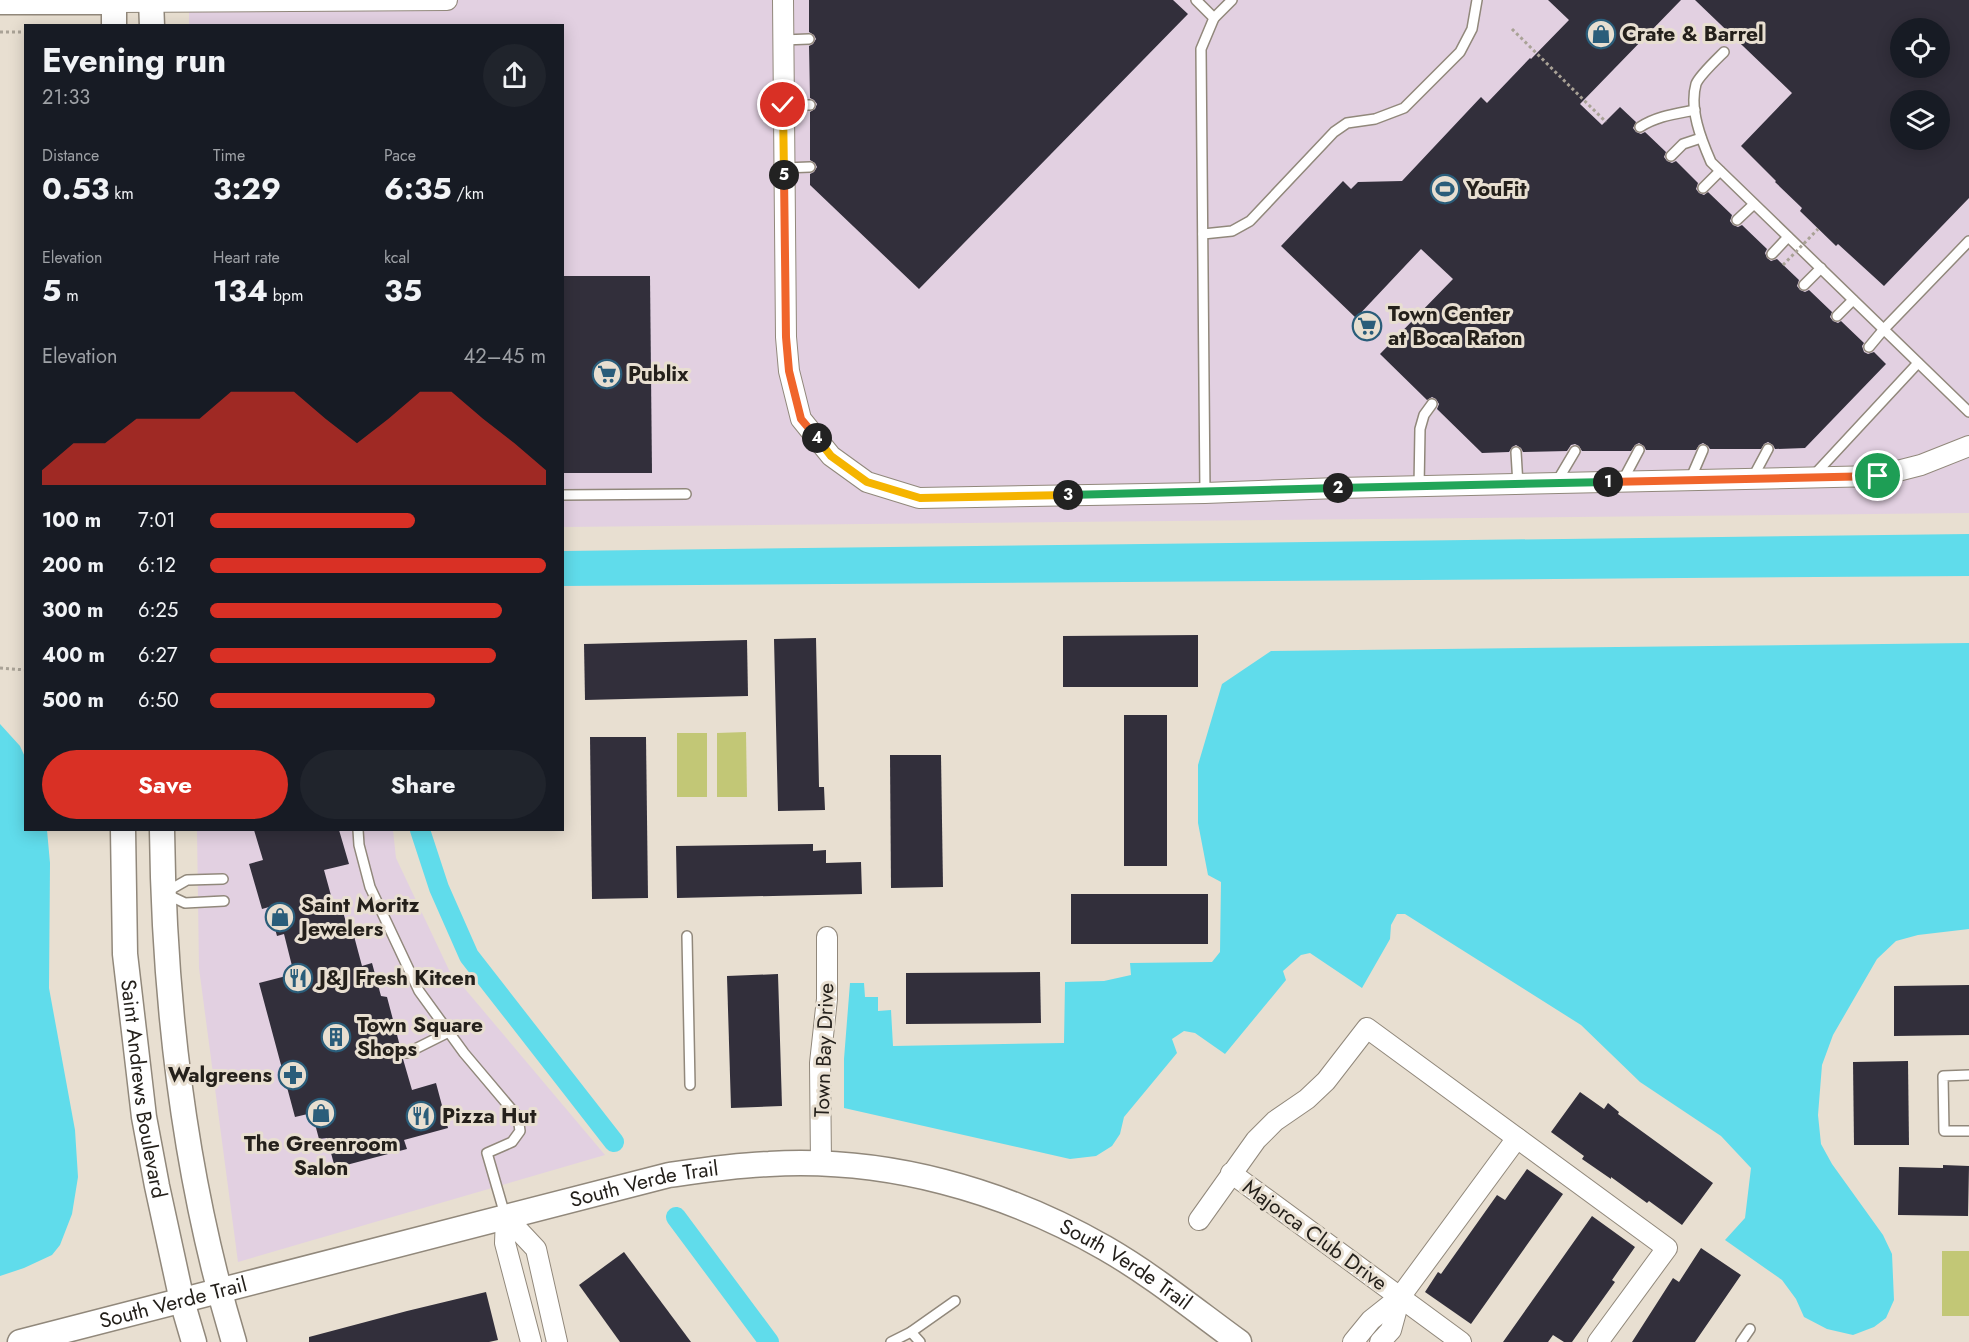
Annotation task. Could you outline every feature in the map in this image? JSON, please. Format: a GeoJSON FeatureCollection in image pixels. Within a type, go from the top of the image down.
{"type":"FeatureCollection","features":[{"type":"Feature","properties":{"kind":"street"},"geometry":{"type":"LineString","coordinates":[[0,2],[447,0]]}},
{"type":"Feature","properties":{"kind":"street"},"geometry":{"type":"LineString","coordinates":[[783,0],[786,337],[789,371],[801,419],[831,456],[867,482],[920,498],[1878,476],[1921,465],[1969,446]]}},
{"type":"Feature","properties":{"kind":"street"},"geometry":{"type":"LineString","coordinates":[[114,1],[114,24]]}},
{"type":"Feature","properties":{"kind":"street"},"geometry":{"type":"LineString","coordinates":[[152,1],[152,24]]}},
{"type":"Feature","properties":{"kind":"street","name":"Saint Andrews Boulevard"},"geometry":{"type":"LineString","coordinates":[[123,831],[125,954],[144,1117],[182,1301],[194,1342]]}},
{"type":"Feature","properties":{"kind":"street","name":"Saint Andrews Boulevard"},"geometry":{"type":"LineString","coordinates":[[162,831],[166,953],[174,1042],[186,1130],[203,1218],[234,1342]]}},
{"type":"Feature","properties":{"kind":"street"},"geometry":{"type":"LineString","coordinates":[[124,895],[164,893]]}},
{"type":"Feature","properties":{"kind":"street","name":"Town Bay Drive"},"geometry":{"type":"LineString","coordinates":[[821,1164],[820,1063],[827,999],[827,937]]}},
{"type":"Feature","properties":{"kind":"street","name":"Majorca Club Drive"},"geometry":{"type":"LineString","coordinates":[[1199,1220],[1256,1140],[1275,1121],[1307,1099],[1326,1081],[1367,1028],[1667,1248],[1598,1342]]}},
{"type":"Feature","properties":{"kind":"street","name":"Majorca Club Drive"},"geometry":{"type":"LineString","coordinates":[[1353,1342],[1371,1320],[1400,1297],[1517,1138]]}},
{"type":"Feature","properties":{"kind":"street","name":"South Verde Trail"},"geometry":{"type":"LineString","coordinates":[[20,1342],[669,1175],[771,1163],[879,1169],[929,1178],[1014,1204],[1061,1224],[1106,1248],[1239,1342]]}},
{"type":"Feature","properties":{"kind":"street","name":"Majorca Club Drive"},"geometry":{"type":"LineString","coordinates":[[1231,1173],[1461,1342]]}},
{"type":"Feature","properties":{"kind":"street"},"geometry":{"type":"LineString","coordinates":[[506,1217],[505,1243],[531,1342]]}},
{"type":"Feature","properties":{"kind":"street"},"geometry":{"type":"LineString","coordinates":[[506,1217],[536,1249],[557,1342]]}},
{"type":"Feature","properties":{"kind":"street","name":"Majorca Club Drive"},"geometry":{"type":"LineString","coordinates":[[1380,1342],[1391,1330],[1400,1297]]}},
{"type":"Feature","properties":{"kind":"lane"},"geometry":{"type":"LineString","coordinates":[[1196,0],[1214,18]]}},
{"type":"Feature","properties":{"kind":"lane"},"geometry":{"type":"LineString","coordinates":[[1205,493],[1201,50],[1214,18],[1232,0]]}},
{"type":"Feature","properties":{"kind":"lane"},"geometry":{"type":"LineString","coordinates":[[1203,234],[1232,231],[1250,221],[1334,132],[1347,123],[1374,119],[1404,108],[1460,52],[1472,29],[1477,0]]}},
{"type":"Feature","properties":{"kind":"lane"},"geometry":{"type":"LineString","coordinates":[[783,40],[809,39]]}},
{"type":"Feature","properties":{"kind":"lane"},"geometry":{"type":"LineString","coordinates":[[1724,52],[1696,83],[1695,110],[1701,138],[1711,162],[1969,412]]}},
{"type":"Feature","properties":{"kind":"lane"},"geometry":{"type":"LineString","coordinates":[[783,105],[810,105]]}},
{"type":"Feature","properties":{"kind":"lane"},"geometry":{"type":"LineString","coordinates":[[1640,127],[1663,116],[1695,110]]}},
{"type":"Feature","properties":{"kind":"lane"},"geometry":{"type":"LineString","coordinates":[[1671,156],[1683,144],[1701,138]]}},
{"type":"Feature","properties":{"kind":"lane"},"geometry":{"type":"LineString","coordinates":[[784,168],[810,167]]}},
{"type":"Feature","properties":{"kind":"lane"},"geometry":{"type":"LineString","coordinates":[[1703,188],[1720,171]]}},
{"type":"Feature","properties":{"kind":"lane"},"geometry":{"type":"LineString","coordinates":[[1737,220],[1754,204]]}},
{"type":"Feature","properties":{"kind":"lane"},"geometry":{"type":"LineString","coordinates":[[1772,254],[1788,237]]}},
{"type":"Feature","properties":{"kind":"lane"},"geometry":{"type":"LineString","coordinates":[[1869,347],[1969,241]]}},
{"type":"Feature","properties":{"kind":"lane"},"geometry":{"type":"LineString","coordinates":[[1804,285],[1821,268]]}},
{"type":"Feature","properties":{"kind":"lane"},"geometry":{"type":"LineString","coordinates":[[1837,316],[1853,300]]}},
{"type":"Feature","properties":{"kind":"lane"},"geometry":{"type":"LineString","coordinates":[[1812,478],[1918,363]]}},
{"type":"Feature","properties":{"kind":"lane"},"geometry":{"type":"LineString","coordinates":[[1419,487],[1420,429],[1424,415],[1432,404]]}},
{"type":"Feature","properties":{"kind":"lane"},"geometry":{"type":"LineString","coordinates":[[1752,479],[1768,449]]}},
{"type":"Feature","properties":{"kind":"lane"},"geometry":{"type":"LineString","coordinates":[[1622,482],[1639,450]]}},
{"type":"Feature","properties":{"kind":"lane"},"geometry":{"type":"LineString","coordinates":[[1690,480],[1703,450]]}},
{"type":"Feature","properties":{"kind":"lane"},"geometry":{"type":"LineString","coordinates":[[1556,484],[1575,451]]}},
{"type":"Feature","properties":{"kind":"lane"},"geometry":{"type":"LineString","coordinates":[[1516,452],[1518,484]]}},
{"type":"Feature","properties":{"kind":"lane"},"geometry":{"type":"LineString","coordinates":[[564,495],[686,494]]}},
{"type":"Feature","properties":{"kind":"lane"},"geometry":{"type":"LineString","coordinates":[[358,831],[359,845],[370,887],[419,991],[464,1053],[518,1117],[520,1131],[512,1142],[487,1154],[506,1217]]}},
{"type":"Feature","properties":{"kind":"lane"},"geometry":{"type":"LineString","coordinates":[[164,893],[187,880],[224,879]]}},
{"type":"Feature","properties":{"kind":"lane"},"geometry":{"type":"LineString","coordinates":[[164,893],[185,903],[224,901]]}},
{"type":"Feature","properties":{"kind":"lane"},"geometry":{"type":"LineString","coordinates":[[687,936],[690,1085]]}},
{"type":"Feature","properties":{"kind":"lane"},"geometry":{"type":"LineString","coordinates":[[407,1053],[449,1032]]}},
{"type":"Feature","properties":{"kind":"lane"},"geometry":{"type":"LineString","coordinates":[[1969,1075],[1943,1076],[1944,1131],[1969,1131]]}},
{"type":"Feature","properties":{"kind":"lane"},"geometry":{"type":"LineString","coordinates":[[891,1342],[911,1332],[955,1301]]}},
{"type":"Feature","properties":{"kind":"lane"},"geometry":{"type":"LineString","coordinates":[[1741,1342],[1750,1329]]}},
{"type":"Feature","properties":{"kind":"lane"},"geometry":{"type":"LineString","coordinates":[[911,1332],[920,1342]]}},
{"type":"Feature","properties":{"kind":"path"},"geometry":{"type":"LineString","coordinates":[[1512,29],[1606,122]]}},
{"type":"Feature","properties":{"kind":"path"},"geometry":{"type":"LineString","coordinates":[[0,32],[24,32]]}},
{"type":"Feature","properties":{"kind":"path"},"geometry":{"type":"LineString","coordinates":[[1784,265],[1818,229]]}},
{"type":"Feature","properties":{"kind":"path"},"geometry":{"type":"LineString","coordinates":[[0,668],[24,670]]}},
{"type":"Feature","properties":{"kind":"shaded area","name":"Town Center at Boca Raton"},"geometry":{"type":"Polygon","coordinates":[[[189,0],[1969,0],[1969,513],[564,527],[564,24],[189,24],[189,0]]]}},
{"type":"Feature","properties":{"kind":"shaded area"},"geometry":{"type":"Polygon","coordinates":[[[197,831],[393,831],[396,858],[449,970],[605,1155],[238,1262],[199,968],[197,831]]]}},
{"type":"Feature","properties":{"kind":"green space"},"geometry":{"type":"Polygon","coordinates":[[[746,732],[747,797],[717,797],[717,733],[746,732]]]}},
{"type":"Feature","properties":{"kind":"green space"},"geometry":{"type":"Polygon","coordinates":[[[677,733],[707,733],[707,797],[677,797],[677,733]]]}},
{"type":"Feature","properties":{"kind":"green space"},"geometry":{"type":"Polygon","coordinates":[[[1942,1251],[1969,1251],[1969,1316],[1942,1316],[1942,1251]]]}},
{"type":"Feature","properties":{"kind":"water"},"geometry":{"type":"Polygon","coordinates":[[[1969,534],[1969,576],[564,586],[564,551],[1969,534]]]}},
{"type":"Feature","properties":{"kind":"water"},"geometry":{"type":"Polygon","coordinates":[[[1969,643],[1969,929],[1918,935],[1896,941],[1877,959],[1833,1035],[1822,1065],[1818,1115],[1821,1144],[1832,1164],[1883,1235],[1892,1254],[1894,1300],[1886,1318],[1874,1327],[1853,1335],[1827,1329],[1804,1317],[1796,1299],[1782,1280],[1725,1240],[1745,1218],[1751,1168],[1721,1136],[1640,1082],[1581,1025],[1405,914],[1397,914],[1391,925],[1390,939],[1362,988],[1310,953],[1301,955],[1283,971],[1286,980],[1225,1054],[1195,1033],[1184,1031],[1172,1039],[1177,1053],[1124,1117],[1120,1134],[1112,1146],[1096,1156],[1070,1159],[844,1108],[844,1059],[850,983],[864,983],[865,997],[878,997],[878,1011],[891,1010],[893,1046],[1064,1043],[1065,982],[1104,981],[1131,975],[1130,963],[1212,962],[1220,952],[1221,882],[1208,875],[1198,823],[1198,765],[1222,684],[1271,651],[1969,643]]]}},
{"type":"Feature","properties":{"kind":"water"},"geometry":{"type":"Polygon","coordinates":[[[0,724],[20,746],[24,755],[24,831],[47,831],[50,863],[49,988],[75,1130],[78,1177],[72,1214],[60,1245],[52,1255],[0,1276],[0,724]]]}},
{"type":"Feature","properties":{"kind":"building"},"geometry":{"type":"Polygon","coordinates":[[[809,0],[1173,0],[1188,14],[919,289],[810,185],[810,174],[817,167],[810,160],[810,112],[817,104],[810,98],[809,46],[816,39],[809,32],[809,0]]]}},
{"type":"Feature","properties":{"kind":"building"},"geometry":{"type":"Polygon","coordinates":[[[1548,0],[1681,0],[1580,104],[1602,125],[1620,107],[1636,122],[1633,128],[1636,132],[1641,134],[1645,132],[1666,152],[1664,157],[1667,161],[1672,163],[1676,161],[1698,183],[1696,189],[1699,193],[1704,195],[1708,192],[1732,215],[1730,221],[1733,225],[1738,227],[1742,225],[1767,249],[1765,253],[1767,258],[1771,261],[1777,259],[1799,280],[1797,286],[1800,290],[1805,292],[1809,290],[1832,312],[1830,317],[1833,321],[1838,323],[1841,321],[1864,343],[1862,346],[1864,352],[1868,354],[1874,352],[1886,364],[1805,448],[1775,449],[1768,442],[1761,449],[1710,449],[1703,443],[1696,450],[1646,450],[1639,443],[1631,451],[1582,451],[1575,444],[1571,445],[1567,451],[1523,452],[1516,445],[1509,452],[1482,453],[1437,409],[1439,404],[1436,399],[1432,397],[1427,400],[1380,354],[1453,279],[1421,249],[1356,318],[1281,246],[1343,181],[1351,189],[1358,182],[1402,181],[1481,97],[1487,103],[1569,20],[1548,0]]]}},
{"type":"Feature","properties":{"kind":"building"},"geometry":{"type":"Polygon","coordinates":[[[1695,0],[1969,0],[1969,198],[1884,286],[1838,244],[1836,246],[1800,211],[1802,208],[1741,146],[1792,93],[1695,0]]]}},
{"type":"Feature","properties":{"kind":"building","name":"Publix"},"geometry":{"type":"Polygon","coordinates":[[[564,276],[650,276],[652,473],[564,473],[564,276]]]}},
{"type":"Feature","properties":{"kind":"building"},"geometry":{"type":"Polygon","coordinates":[[[1198,635],[1198,687],[1063,687],[1063,636],[1198,635]]]}},
{"type":"Feature","properties":{"kind":"building"},"geometry":{"type":"Polygon","coordinates":[[[816,638],[819,787],[824,787],[825,810],[778,811],[774,639],[816,638]]]}},
{"type":"Feature","properties":{"kind":"building"},"geometry":{"type":"Polygon","coordinates":[[[747,640],[748,696],[585,700],[584,644],[747,640]]]}},
{"type":"Feature","properties":{"kind":"building"},"geometry":{"type":"Polygon","coordinates":[[[1124,715],[1167,715],[1167,866],[1124,866],[1124,715]]]}},
{"type":"Feature","properties":{"kind":"building"},"geometry":{"type":"Polygon","coordinates":[[[590,737],[646,737],[648,898],[592,899],[590,737]]]}},
{"type":"Feature","properties":{"kind":"building"},"geometry":{"type":"Polygon","coordinates":[[[890,755],[941,755],[943,887],[891,888],[890,755]]]}},
{"type":"Feature","properties":{"kind":"building","name":"Town Square Shops"},"geometry":{"type":"Polygon","coordinates":[[[254,831],[339,831],[349,864],[324,870],[335,910],[342,908],[350,937],[354,936],[362,966],[372,963],[381,996],[387,997],[412,1090],[436,1083],[448,1128],[404,1140],[407,1149],[335,1168],[327,1138],[319,1139],[312,1113],[295,1117],[259,983],[294,974],[284,934],[277,936],[269,907],[262,909],[249,864],[263,860],[254,831]]]}},
{"type":"Feature","properties":{"kind":"building"},"geometry":{"type":"Polygon","coordinates":[[[813,844],[813,851],[826,850],[826,863],[861,862],[862,894],[677,898],[676,846],[813,844]]]}},
{"type":"Feature","properties":{"kind":"building"},"geometry":{"type":"Polygon","coordinates":[[[1071,894],[1208,894],[1208,944],[1071,944],[1071,894]]]}},
{"type":"Feature","properties":{"kind":"building"},"geometry":{"type":"Polygon","coordinates":[[[1040,972],[1041,1023],[906,1024],[906,973],[1040,972]]]}},
{"type":"Feature","properties":{"kind":"building"},"geometry":{"type":"Polygon","coordinates":[[[778,974],[782,1106],[731,1108],[727,976],[778,974]]]}},
{"type":"Feature","properties":{"kind":"building"},"geometry":{"type":"Polygon","coordinates":[[[1969,985],[1969,1035],[1894,1036],[1894,986],[1969,985]]]}},
{"type":"Feature","properties":{"kind":"building"},"geometry":{"type":"Polygon","coordinates":[[[1908,1061],[1909,1145],[1854,1145],[1853,1062],[1908,1061]]]}},
{"type":"Feature","properties":{"kind":"building"},"geometry":{"type":"Polygon","coordinates":[[[1580,1092],[1604,1109],[1608,1103],[1619,1112],[1618,1114],[1713,1183],[1682,1225],[1649,1201],[1647,1203],[1582,1159],[1584,1156],[1551,1132],[1580,1092]]]}},
{"type":"Feature","properties":{"kind":"building"},"geometry":{"type":"Polygon","coordinates":[[[1943,1165],[1969,1166],[1968,1216],[1898,1215],[1899,1167],[1943,1168],[1943,1165]]]}},
{"type":"Feature","properties":{"kind":"building"},"geometry":{"type":"Polygon","coordinates":[[[1527,1169],[1563,1194],[1471,1324],[1425,1292],[1438,1272],[1441,1274],[1497,1195],[1505,1200],[1527,1169]]]}},
{"type":"Feature","properties":{"kind":"building"},"geometry":{"type":"Polygon","coordinates":[[[1592,1216],[1635,1247],[1612,1280],[1615,1282],[1572,1342],[1564,1342],[1553,1335],[1548,1342],[1503,1342],[1592,1216]]]}},
{"type":"Feature","properties":{"kind":"building"},"geometry":{"type":"Polygon","coordinates":[[[1701,1248],[1741,1275],[1695,1342],[1632,1342],[1673,1278],[1679,1282],[1701,1248]]]}},
{"type":"Feature","properties":{"kind":"building"},"geometry":{"type":"Polygon","coordinates":[[[624,1252],[691,1342],[620,1342],[579,1285],[624,1252]]]}},
{"type":"Feature","properties":{"kind":"building"},"geometry":{"type":"Polygon","coordinates":[[[486,1292],[498,1340],[489,1342],[309,1342],[309,1337],[486,1292]]]}},
{"type":"Feature","properties":{"kind":"waterway"},"geometry":{"type":"LineString","coordinates":[[420,831],[439,888],[469,956],[614,1142]]}},
{"type":"Feature","properties":{"kind":"waterway"},"geometry":{"type":"LineString","coordinates":[[676,1217],[769,1342]]}},
{"type":"Feature","properties":{"kind":"place","name":"Crate & Barrel"},"geometry":{"type":"Point","coordinates":[1601,34]}},
{"type":"Feature","properties":{"kind":"place","name":"YouFit"},"geometry":{"type":"Point","coordinates":[1445,189]}},
{"type":"Feature","properties":{"kind":"place","name":"Town Center at Boca Raton"},"geometry":{"type":"Point","coordinates":[1367,326]}},
{"type":"Feature","properties":{"kind":"place","name":"Publix"},"geometry":{"type":"Point","coordinates":[607,374]}},
{"type":"Feature","properties":{"kind":"place","name":"Saint Moritz Jewelers"},"geometry":{"type":"Point","coordinates":[280,917]}},
{"type":"Feature","properties":{"kind":"place","name":"J&J Fresh Kitcen"},"geometry":{"type":"Point","coordinates":[298,978]}},
{"type":"Feature","properties":{"kind":"place","name":"Town Square Shops"},"geometry":{"type":"Point","coordinates":[336,1037]}},
{"type":"Feature","properties":{"kind":"place","name":"Walgreens"},"geometry":{"type":"Point","coordinates":[293,1075]}},
{"type":"Feature","properties":{"kind":"place","name":"The Greenroom Salon"},"geometry":{"type":"Point","coordinates":[321,1113]}},
{"type":"Feature","properties":{"kind":"place","name":"Pizza Hut"},"geometry":{"type":"Point","coordinates":[421,1116]}},
{"type":"Feature","properties":{"kind":"route"},"geometry":{"type":"LineString","coordinates":[[783,105],[786,337],[789,371],[801,419],[831,456],[867,482],[920,498],[1878,476]]}}]}
